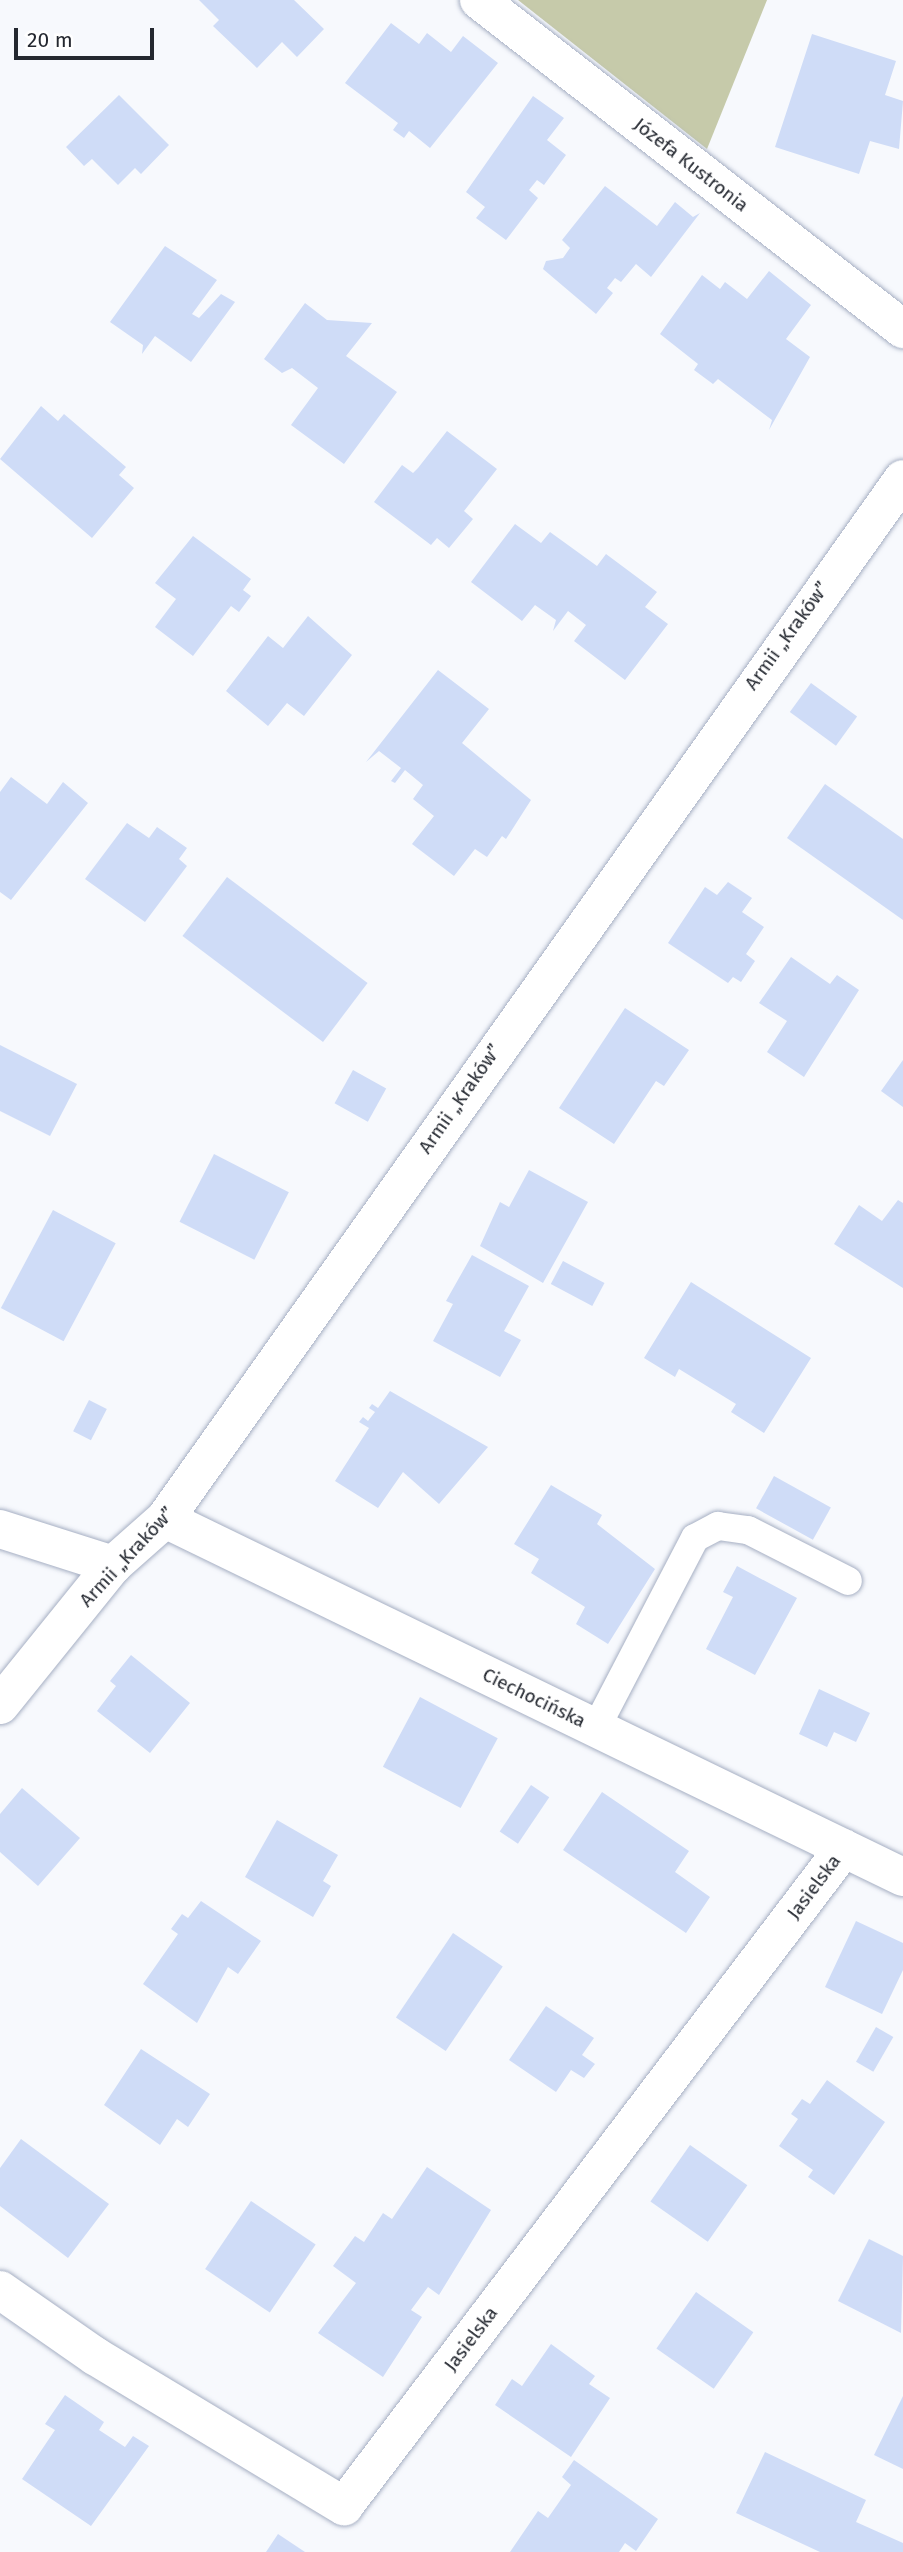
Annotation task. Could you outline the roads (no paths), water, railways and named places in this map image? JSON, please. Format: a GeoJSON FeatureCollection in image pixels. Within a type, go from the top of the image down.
{"type":"FeatureCollection","features":[{"type":"Feature","properties":{"kind":"street","name":"Józefa Kustronia"},"geometry":{"type":"LineString","coordinates":[[479,0],[903,329]]}},
{"type":"Feature","properties":{"kind":"street","name":"Armii „Kraków”"},"geometry":{"type":"LineString","coordinates":[[0,1705],[113,1565],[165,1519],[903,479]]}},
{"type":"Feature","properties":{"kind":"street","name":"Ciechocińska"},"geometry":{"type":"LineString","coordinates":[[165,1519],[903,1877]]}},
{"type":"Feature","properties":{"kind":"street"},"geometry":{"type":"LineString","coordinates":[[0,1530],[113,1565]]}},
{"type":"Feature","properties":{"kind":"street","name":"Jasielska"},"geometry":{"type":"LineString","coordinates":[[0,2290],[95,2356],[344,2506],[844,1848]]}},
{"type":"Feature","properties":{"kind":"lane"},"geometry":{"type":"LineString","coordinates":[[596,1728],[695,1538],[718,1526],[748,1530],[848,1581]]}}]}
